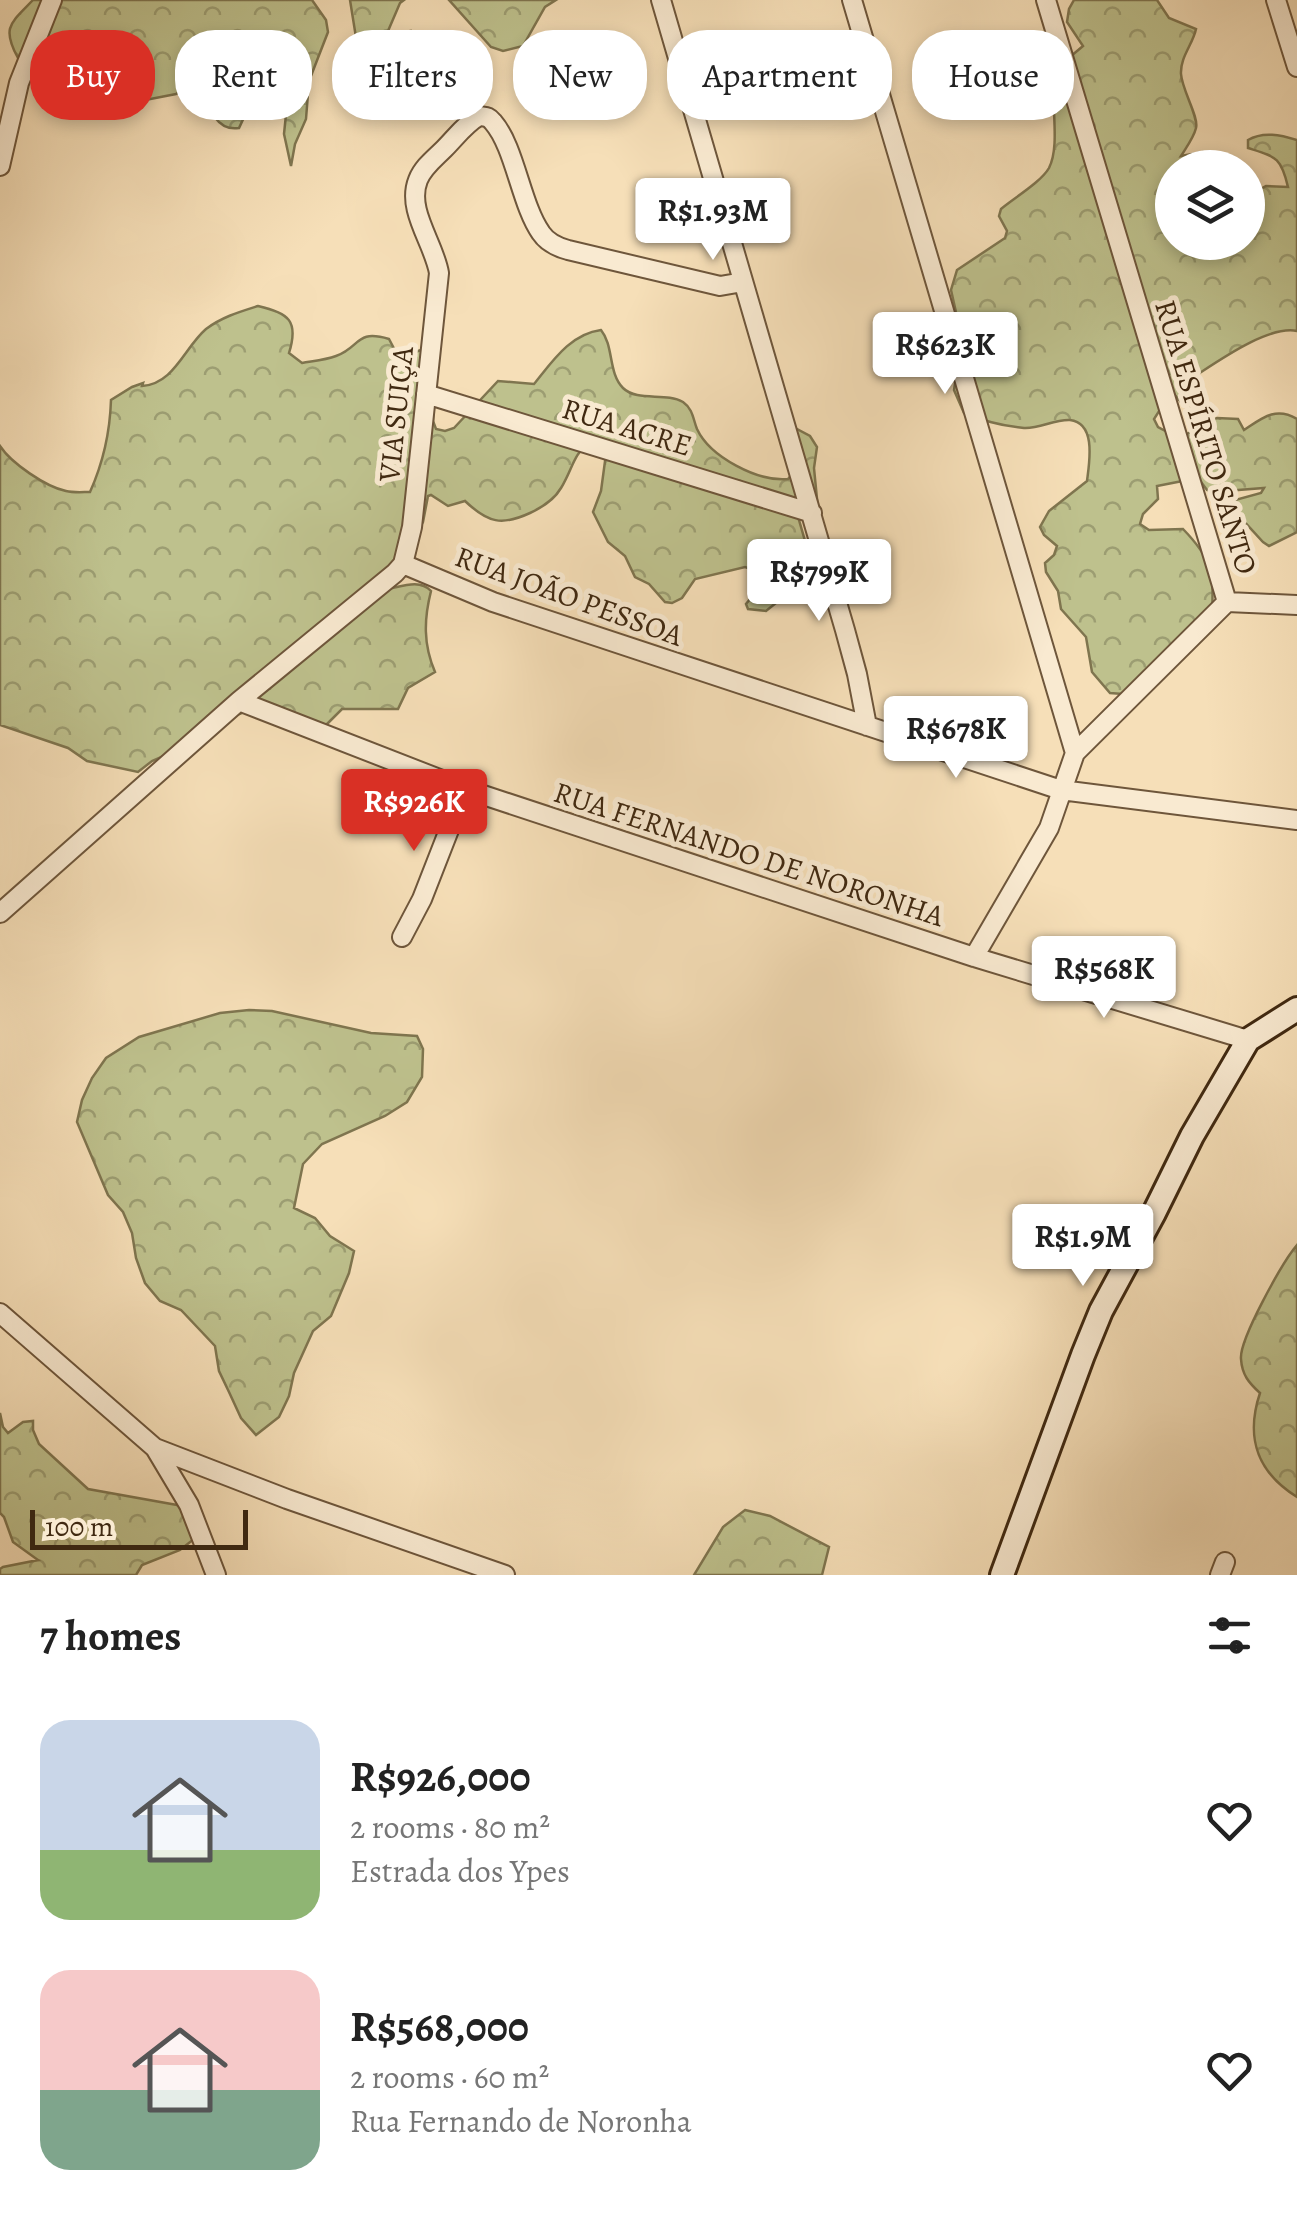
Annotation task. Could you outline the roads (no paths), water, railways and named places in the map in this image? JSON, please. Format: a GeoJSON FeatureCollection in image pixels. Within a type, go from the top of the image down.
{"type":"FeatureCollection","features":[{"type":"Feature","properties":{"kind":"main road"},"geometry":{"type":"LineString","coordinates":[[1002,1575],[1096,1322],[1192,1136],[1248,1040],[1297,1009]]}},
{"type":"Feature","properties":{"kind":"street"},"geometry":{"type":"LineString","coordinates":[[0,166],[19,83],[52,0]]}},
{"type":"Feature","properties":{"kind":"street"},"geometry":{"type":"LineString","coordinates":[[661,0],[812,513],[857,674],[867,726]]}},
{"type":"Feature","properties":{"kind":"street"},"geometry":{"type":"LineString","coordinates":[[852,0],[1075,753]]}},
{"type":"Feature","properties":{"kind":"street","name":"RUA ESPÍRITO SANTO"},"geometry":{"type":"LineString","coordinates":[[1046,0],[1227,602]]}},
{"type":"Feature","properties":{"kind":"street"},"geometry":{"type":"LineString","coordinates":[[1276,0],[1297,67]]}},
{"type":"Feature","properties":{"kind":"street"},"geometry":{"type":"LineString","coordinates":[[1284,0],[1297,5]]}},
{"type":"Feature","properties":{"kind":"street","name":"VIA SUIÇA"},"geometry":{"type":"LineString","coordinates":[[404,564],[412,527],[439,272],[418,213],[417,181],[466,124],[479,116],[493,122],[539,231],[555,246],[720,286],[743,282]]}},
{"type":"Feature","properties":{"kind":"street","name":"RUA ACRE"},"geometry":{"type":"LineString","coordinates":[[426,394],[812,513]]}},
{"type":"Feature","properties":{"kind":"street"},"geometry":{"type":"LineString","coordinates":[[0,913],[239,701],[404,564]]}},
{"type":"Feature","properties":{"kind":"street","name":"RUA JOÃO PESSOA"},"geometry":{"type":"LineString","coordinates":[[404,564],[493,602],[1061,790],[1297,820]]}},
{"type":"Feature","properties":{"kind":"street"},"geometry":{"type":"LineString","coordinates":[[974,957],[1048,828],[1075,753],[1227,602],[1297,605]]}},
{"type":"Feature","properties":{"kind":"street","name":"RUA FERNANDO DE NORONHA"},"geometry":{"type":"LineString","coordinates":[[239,701],[465,789],[974,957],[1248,1040]]}},
{"type":"Feature","properties":{"kind":"street"},"geometry":{"type":"LineString","coordinates":[[402,937],[422,898],[465,789]]}},
{"type":"Feature","properties":{"kind":"street"},"geometry":{"type":"LineString","coordinates":[[0,1313],[155,1448],[190,1506],[216,1575]]}},
{"type":"Feature","properties":{"kind":"street"},"geometry":{"type":"LineString","coordinates":[[155,1448],[286,1499],[505,1575]]}}]}
